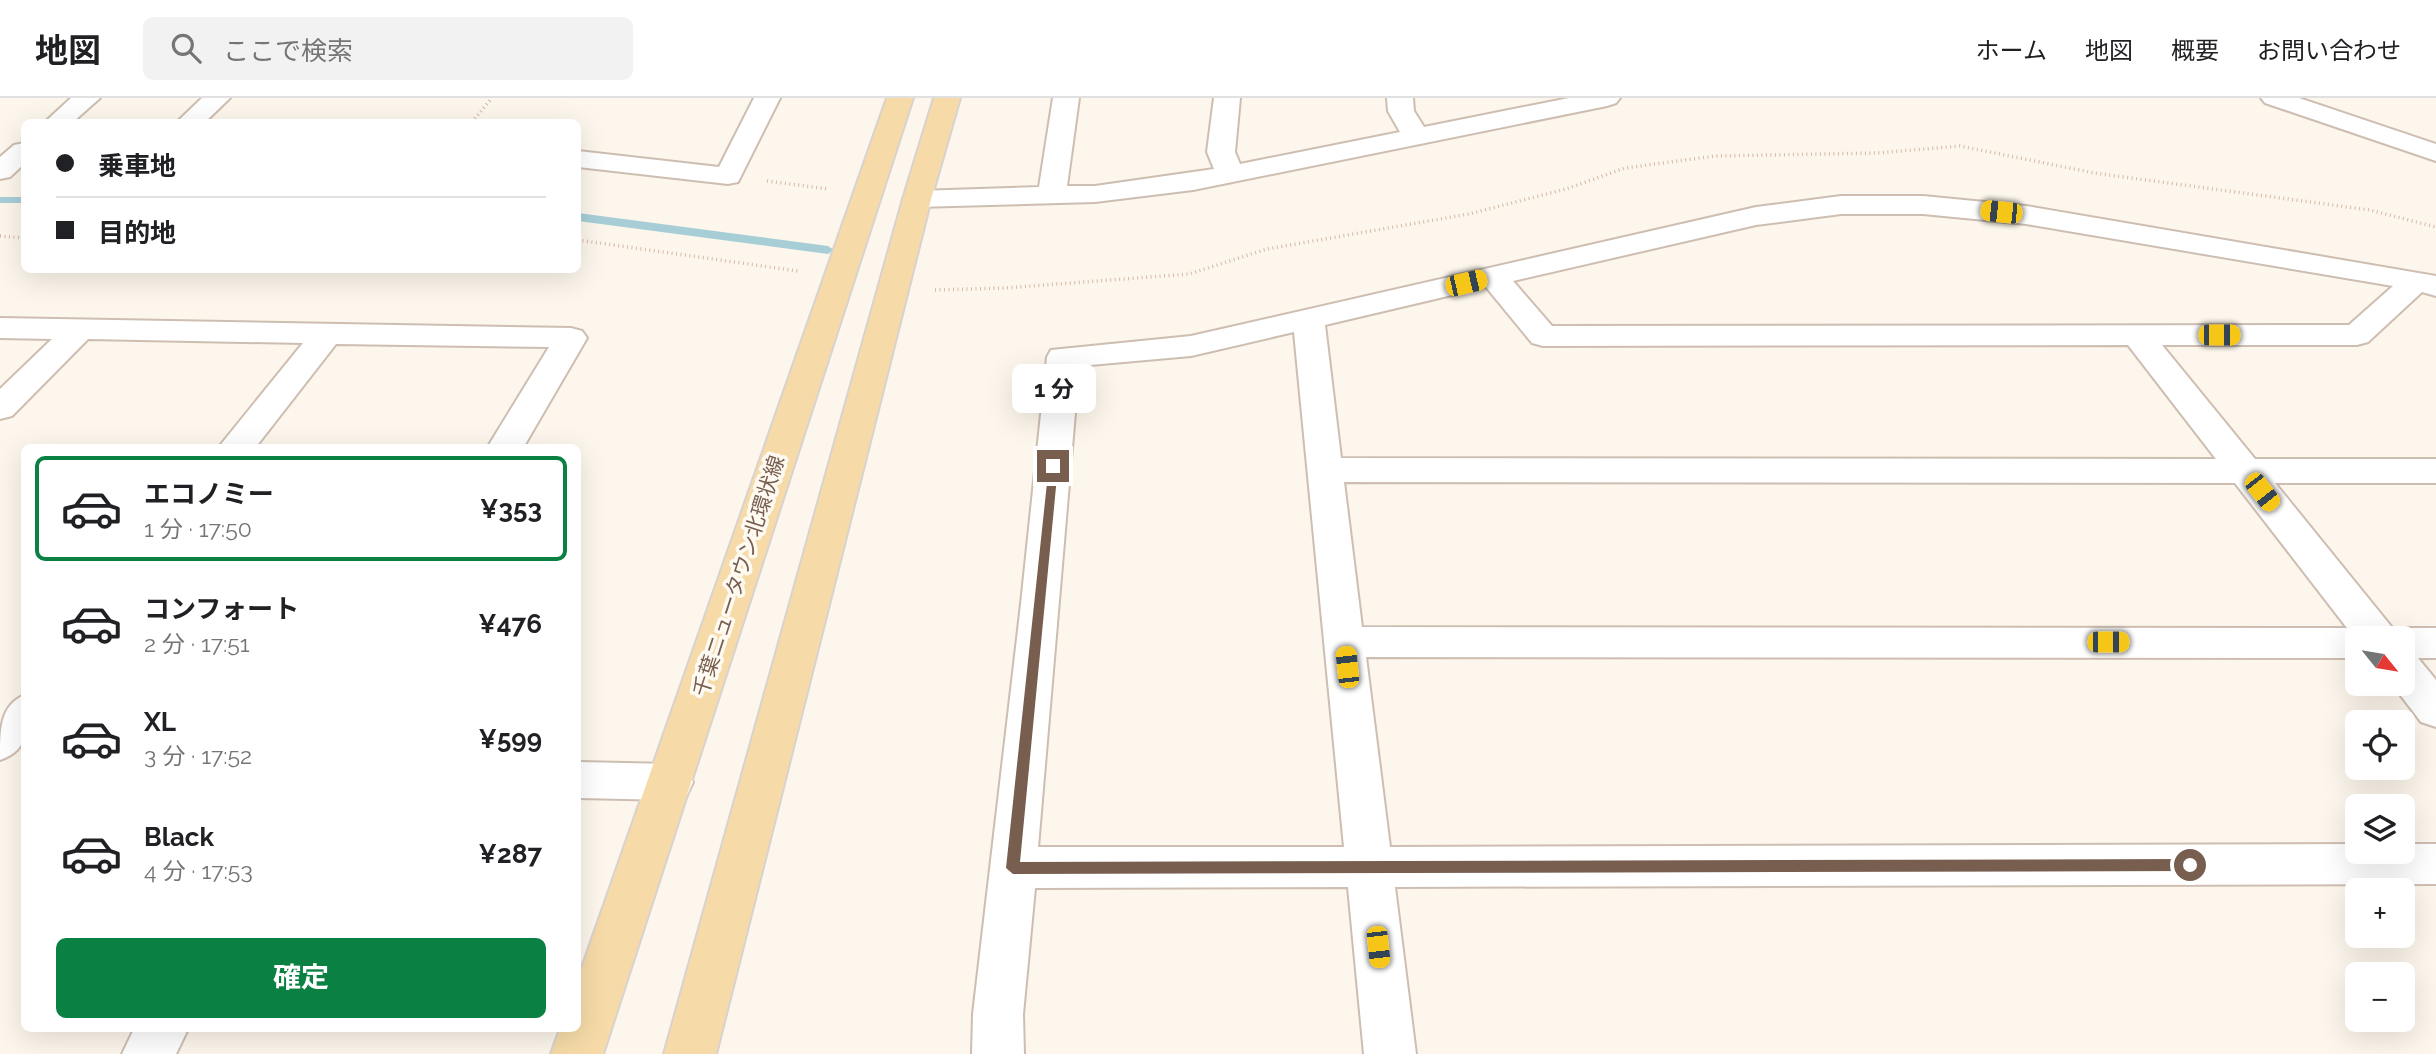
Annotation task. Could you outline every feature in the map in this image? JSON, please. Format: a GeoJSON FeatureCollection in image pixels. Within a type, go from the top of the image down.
{"type":"FeatureCollection","features":[{"type":"Feature","properties":{"kind":"main road","name":"千葉ニュータウン北環状線"},"geometry":{"type":"LineString","coordinates":[[577,1054],[900,98]]}},
{"type":"Feature","properties":{"kind":"main road"},"geometry":{"type":"LineString","coordinates":[[690,1054],[916,199],[947,98]]}},
{"type":"Feature","properties":{"kind":"street"},"geometry":{"type":"LineString","coordinates":[[62,119],[87,98]]}},
{"type":"Feature","properties":{"kind":"street"},"geometry":{"type":"LineString","coordinates":[[193,119],[217,98]]}},
{"type":"Feature","properties":{"kind":"street"},"geometry":{"type":"LineString","coordinates":[[581,159],[728,176],[767,98]]}},
{"type":"Feature","properties":{"kind":"street"},"geometry":{"type":"LineString","coordinates":[[1052,196],[1066,98]]}},
{"type":"Feature","properties":{"kind":"street"},"geometry":{"type":"LineString","coordinates":[[1227,98],[1220,152],[1230,174]]}},
{"type":"Feature","properties":{"kind":"street"},"geometry":{"type":"LineString","coordinates":[[1400,98],[1401,111],[1416,137]]}},
{"type":"Feature","properties":{"kind":"street"},"geometry":{"type":"LineString","coordinates":[[2274,98],[2436,153]]}},
{"type":"Feature","properties":{"kind":"street"},"geometry":{"type":"LineString","coordinates":[[916,199],[1052,196],[1136,189],[1230,174],[1597,99]]}},
{"type":"Feature","properties":{"kind":"street"},"geometry":{"type":"LineString","coordinates":[[999,1054],[998,1014],[1063,356],[1133,354],[1191,346],[1756,216],[1799,209],[1877,204],[1923,205],[2026,215],[2428,278]]}},
{"type":"Feature","properties":{"kind":"street"},"geometry":{"type":"LineString","coordinates":[[1493,277],[1543,336],[2357,335],[2428,278]]}},
{"type":"Feature","properties":{"kind":"street"},"geometry":{"type":"LineString","coordinates":[[1308,319],[1390,1054]]}},
{"type":"Feature","properties":{"kind":"street"},"geometry":{"type":"LineString","coordinates":[[0,328],[570,338],[507,444]]}},
{"type":"Feature","properties":{"kind":"street"},"geometry":{"type":"LineString","coordinates":[[0,408],[79,330]]}},
{"type":"Feature","properties":{"kind":"street"},"geometry":{"type":"LineString","coordinates":[[239,444],[327,334]]}},
{"type":"Feature","properties":{"kind":"street"},"geometry":{"type":"LineString","coordinates":[[2137,335],[2369,626]]}},
{"type":"Feature","properties":{"kind":"street"},"geometry":{"type":"LineString","coordinates":[[1326,470],[2436,471]]}},
{"type":"Feature","properties":{"kind":"street"},"geometry":{"type":"LineString","coordinates":[[1344,642],[2345,642]]}},
{"type":"Feature","properties":{"kind":"street"},"geometry":{"type":"LineString","coordinates":[[2415,643],[2436,643]]}},
{"type":"Feature","properties":{"kind":"street"},"geometry":{"type":"LineString","coordinates":[[2415,684],[2436,710]]}},
{"type":"Feature","properties":{"kind":"street"},"geometry":{"type":"LineString","coordinates":[[0,742],[21,716]]}},
{"type":"Feature","properties":{"kind":"street"},"geometry":{"type":"LineString","coordinates":[[581,780],[671,782]]}},
{"type":"Feature","properties":{"kind":"street"},"geometry":{"type":"LineString","coordinates":[[1013,868],[2436,864]]}},
{"type":"Feature","properties":{"kind":"street"},"geometry":{"type":"LineString","coordinates":[[148,1054],[161,1032]]}},
{"type":"Feature","properties":{"kind":"path"},"geometry":{"type":"LineString","coordinates":[[474,119],[492,98]]}},
{"type":"Feature","properties":{"kind":"path"},"geometry":{"type":"LineString","coordinates":[[728,176],[867,194]]}},
{"type":"Feature","properties":{"kind":"path"},"geometry":{"type":"LineString","coordinates":[[0,236],[21,238]]}},
{"type":"Feature","properties":{"kind":"path"},"geometry":{"type":"LineString","coordinates":[[581,240],[798,271]]}},
{"type":"Feature","properties":{"kind":"waterway"},"geometry":{"type":"LineString","coordinates":[[0,200],[21,200]]}},
{"type":"Feature","properties":{"kind":"waterway"},"geometry":{"type":"LineString","coordinates":[[581,217],[828,250]]}},
{"type":"Feature","properties":{"kind":"route"},"geometry":{"type":"LineString","coordinates":[[1053,466],[1013,868],[2190,865]]}}]}
